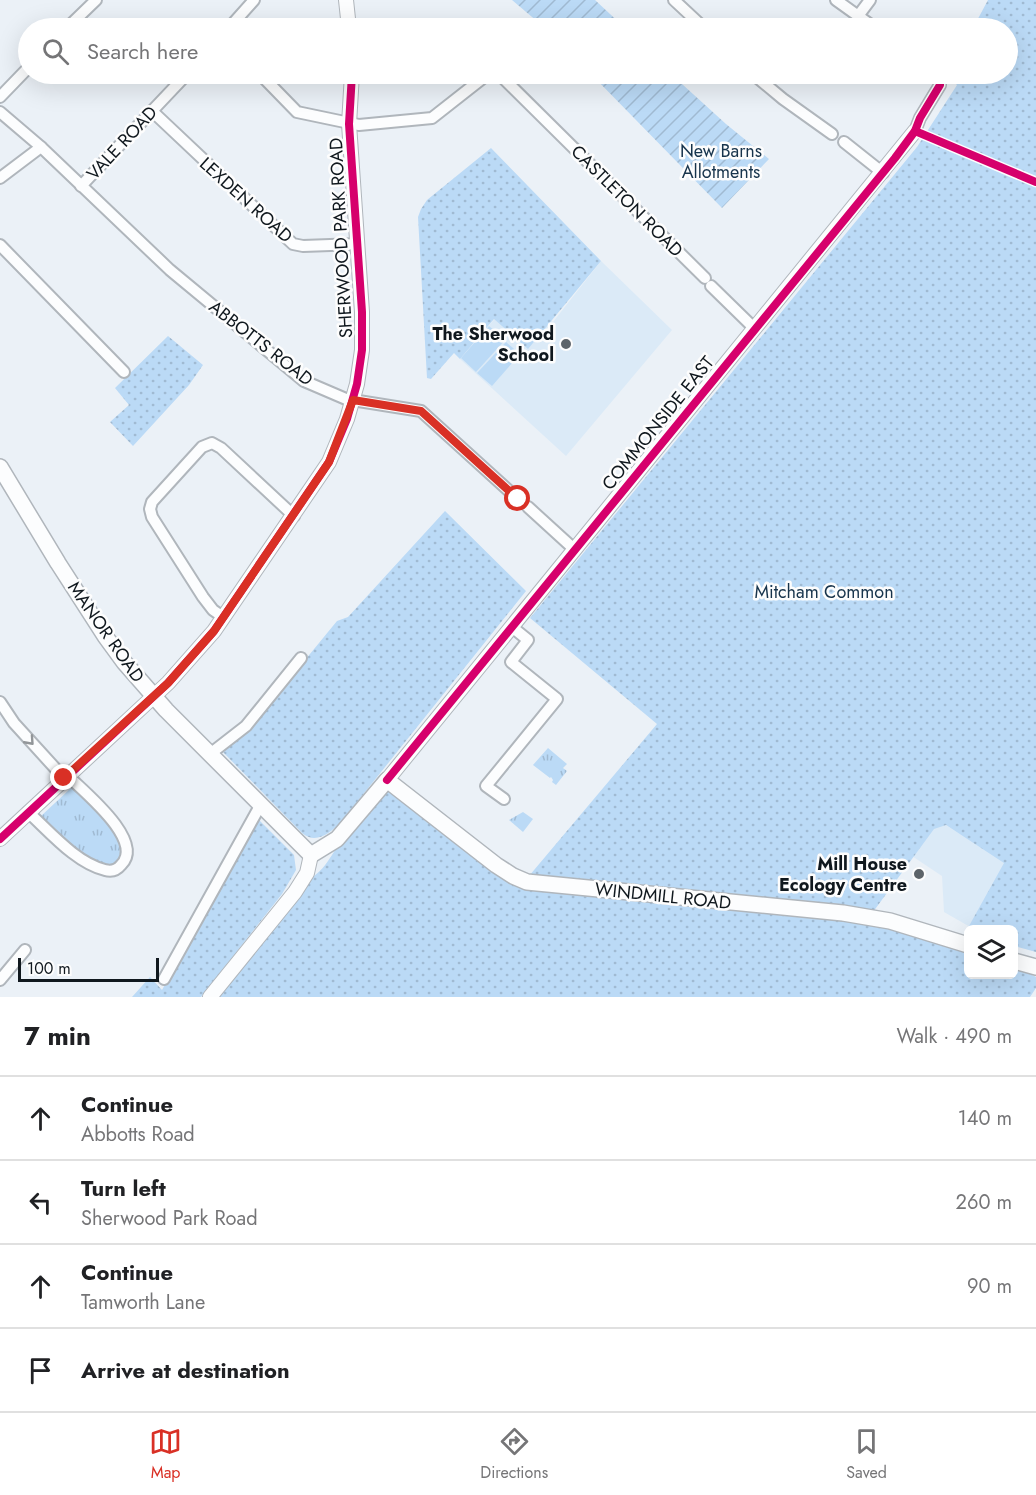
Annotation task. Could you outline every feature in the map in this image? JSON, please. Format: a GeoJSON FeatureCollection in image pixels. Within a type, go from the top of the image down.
{"type":"FeatureCollection","features":[{"type":"Feature","properties":{"kind":"main road","name":"MANOR ROAD"},"geometry":{"type":"LineString","coordinates":[[0,467],[105,636],[153,696],[311,855]]}},
{"type":"Feature","properties":{"kind":"main road","name":"COMMONSIDE EAST"},"geometry":{"type":"LineString","coordinates":[[311,855],[337,839],[387,780]]}},
{"type":"Feature","properties":{"kind":"main road","name":"WINDMILL ROAD"},"geometry":{"type":"LineString","coordinates":[[387,780],[504,870],[527,882],[843,913],[884,920],[964,944]]}},
{"type":"Feature","properties":{"kind":"main road"},"geometry":{"type":"LineString","coordinates":[[1018,962],[1036,968]]}},
{"type":"Feature","properties":{"kind":"street"},"geometry":{"type":"LineString","coordinates":[[77,18],[96,0]]}},
{"type":"Feature","properties":{"kind":"street"},"geometry":{"type":"LineString","coordinates":[[238,18],[254,0]]}},
{"type":"Feature","properties":{"kind":"street"},"geometry":{"type":"LineString","coordinates":[[346,0],[348,18]]}},
{"type":"Feature","properties":{"kind":"street"},"geometry":{"type":"LineString","coordinates":[[674,0],[693,18]]}},
{"type":"Feature","properties":{"kind":"street"},"geometry":{"type":"LineString","coordinates":[[836,0],[861,18]]}},
{"type":"Feature","properties":{"kind":"street"},"geometry":{"type":"LineString","coordinates":[[858,16],[870,0]]}},
{"type":"Feature","properties":{"kind":"street"},"geometry":{"type":"LineString","coordinates":[[0,97],[18,78]]}},
{"type":"Feature","properties":{"kind":"street","name":"VALE ROAD"},"geometry":{"type":"LineString","coordinates":[[81,186],[178,84]]}},
{"type":"Feature","properties":{"kind":"street"},"geometry":{"type":"LineString","coordinates":[[270,84],[297,112],[359,125],[432,118],[475,84]]}},
{"type":"Feature","properties":{"kind":"street","name":"SHERWOOD PARK ROAD"},"geometry":{"type":"LineString","coordinates":[[0,839],[192,657],[294,516],[329,462],[353,400],[363,341],[349,124],[351,84]]}},
{"type":"Feature","properties":{"kind":"street","name":"CASTLETON ROAD"},"geometry":{"type":"LineString","coordinates":[[509,84],[754,328]]}},
{"type":"Feature","properties":{"kind":"street"},"geometry":{"type":"LineString","coordinates":[[766,84],[832,134]]}},
{"type":"Feature","properties":{"kind":"street","name":"COMMONSIDE EAST"},"geometry":{"type":"LineString","coordinates":[[387,780],[754,328],[883,173],[915,131],[940,84]]}},
{"type":"Feature","properties":{"kind":"street","name":"LEXDEN ROAD"},"geometry":{"type":"LineString","coordinates":[[152,111],[293,244],[303,246],[358,244]]}},
{"type":"Feature","properties":{"kind":"street","name":"ABBOTTS ROAD"},"geometry":{"type":"LineString","coordinates":[[0,112],[41,147],[170,270],[297,375],[312,385],[353,400],[421,411],[518,499]]}},
{"type":"Feature","properties":{"kind":"street"},"geometry":{"type":"LineString","coordinates":[[844,142],[883,173]]}},
{"type":"Feature","properties":{"kind":"street"},"geometry":{"type":"LineString","coordinates":[[0,178],[41,147]]}},
{"type":"Feature","properties":{"kind":"street"},"geometry":{"type":"LineString","coordinates":[[0,245],[124,372]]}},
{"type":"Feature","properties":{"kind":"street"},"geometry":{"type":"LineString","coordinates":[[223,617],[213,610],[203,597],[152,517],[150,509],[152,502],[202,447],[212,444],[220,448],[294,516]]}},
{"type":"Feature","properties":{"kind":"street"},"geometry":{"type":"LineString","coordinates":[[528,507],[574,549]]}},
{"type":"Feature","properties":{"kind":"street"},"geometry":{"type":"LineString","coordinates":[[504,799],[486,786],[557,699],[512,662],[528,640],[512,627]]}},
{"type":"Feature","properties":{"kind":"street"},"geometry":{"type":"LineString","coordinates":[[210,754],[246,726],[301,658]]}},
{"type":"Feature","properties":{"kind":"street"},"geometry":{"type":"LineString","coordinates":[[0,702],[14,723],[65,776],[106,813],[123,838],[128,851],[127,858],[114,870],[104,870],[75,855],[28,812]]}},
{"type":"Feature","properties":{"kind":"street"},"geometry":{"type":"LineString","coordinates":[[164,979],[260,806]]}},
{"type":"Feature","properties":{"kind":"street"},"geometry":{"type":"LineString","coordinates":[[210,997],[295,892],[307,873],[311,855]]}},
{"type":"Feature","properties":{"kind":"street"},"geometry":{"type":"LineString","coordinates":[[0,980],[25,950]]}},
{"type":"Feature","properties":{"kind":"shaded area","name":"The Sherwood School"},"geometry":{"type":"Polygon","coordinates":[[[601,261],[672,330],[566,456],[460,359],[518,292],[553,322],[601,261]]]}},
{"type":"Feature","properties":{"kind":"shaded area"},"geometry":{"type":"Polygon","coordinates":[[[939,821],[1007,863],[974,925],[967,925],[944,912],[942,876],[912,856],[939,821]]]}},
{"type":"Feature","properties":{"kind":"green space"},"geometry":{"type":"Polygon","coordinates":[[[512,0],[595,0],[614,18],[533,18],[512,0]]]}},
{"type":"Feature","properties":{"kind":"green space","name":"Mitcham Common"},"geometry":{"type":"Polygon","coordinates":[[[988,0],[1036,0],[1036,952],[1018,947],[1018,925],[970,925],[1004,863],[946,825],[934,829],[873,912],[529,876],[657,724],[530,618],[917,147],[956,84],[1018,84],[1018,18],[978,18],[988,0]]]}},
{"type":"Feature","properties":{"kind":"green space","name":"New Barns Allotments"},"geometry":{"type":"Polygon","coordinates":[[[601,84],[682,84],[769,159],[722,208],[601,84]]]}},
{"type":"Feature","properties":{"kind":"green space"},"geometry":{"type":"Polygon","coordinates":[[[491,148],[601,261],[528,349],[494,319],[460,359],[454,353],[431,379],[427,378],[418,217],[427,200],[491,148]]]}},
{"type":"Feature","properties":{"kind":"green space"},"geometry":{"type":"Polygon","coordinates":[[[489,326],[505,340],[476,372],[461,358],[489,326]]]}},
{"type":"Feature","properties":{"kind":"green space"},"geometry":{"type":"Polygon","coordinates":[[[168,336],[203,365],[189,385],[133,446],[110,422],[129,405],[115,388],[168,336]]]}},
{"type":"Feature","properties":{"kind":"green space"},"geometry":{"type":"Polygon","coordinates":[[[506,342],[520,354],[492,386],[477,373],[506,342]]]}},
{"type":"Feature","properties":{"kind":"green space"},"geometry":{"type":"Polygon","coordinates":[[[445,511],[526,591],[341,822],[323,836],[312,838],[307,836],[222,751],[241,738],[337,621],[348,617],[445,511]]]}},
{"type":"Feature","properties":{"kind":"green space"},"geometry":{"type":"Polygon","coordinates":[[[548,748],[567,764],[563,768],[567,771],[556,785],[552,782],[551,777],[533,765],[548,748]]]}},
{"type":"Feature","properties":{"kind":"green space"},"geometry":{"type":"Polygon","coordinates":[[[71,788],[101,816],[119,840],[123,849],[116,864],[106,866],[85,857],[54,831],[41,816],[71,788]]]}},
{"type":"Feature","properties":{"kind":"green space"},"geometry":{"type":"Polygon","coordinates":[[[387,791],[393,791],[499,872],[887,924],[964,950],[964,979],[1018,979],[1018,968],[1036,977],[1036,988],[1030,997],[218,997],[373,804],[387,791]]]}},
{"type":"Feature","properties":{"kind":"green space"},"geometry":{"type":"Polygon","coordinates":[[[523,812],[533,819],[523,832],[509,820],[523,812]]]}},
{"type":"Feature","properties":{"kind":"green space"},"geometry":{"type":"Polygon","coordinates":[[[257,818],[294,855],[296,870],[282,894],[201,997],[132,997],[150,977],[162,990],[257,818]]]}},
{"type":"Feature","properties":{"kind":"cycle path"},"geometry":{"type":"LineString","coordinates":[[0,839],[168,683],[214,631],[329,462],[347,419],[357,384],[362,350],[362,312],[349,124],[351,84]]}},
{"type":"Feature","properties":{"kind":"cycle path"},"geometry":{"type":"LineString","coordinates":[[387,780],[895,158],[915,131],[940,84]]}},
{"type":"Feature","properties":{"kind":"cycle path"},"geometry":{"type":"LineString","coordinates":[[915,131],[1036,182]]}},
{"type":"Feature","properties":{"kind":"place","name":"The Sherwood School"},"geometry":{"type":"Point","coordinates":[566,344]}},
{"type":"Feature","properties":{"kind":"place","name":"Mill House Ecology Centre"},"geometry":{"type":"Point","coordinates":[919,874]}},
{"type":"Feature","properties":{"kind":"route"},"geometry":{"type":"LineString","coordinates":[[64,778],[168,683],[214,631],[329,462],[353,400],[421,411],[518,499]]}}]}
